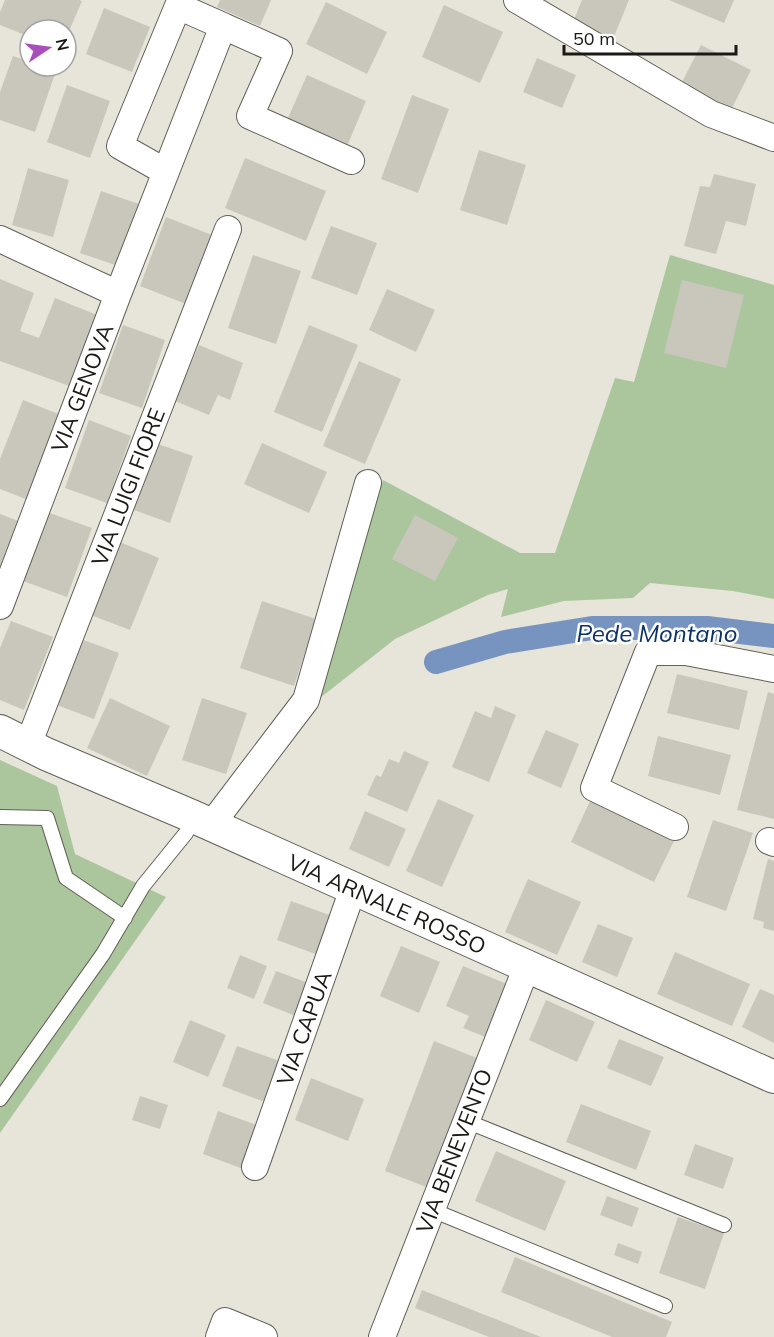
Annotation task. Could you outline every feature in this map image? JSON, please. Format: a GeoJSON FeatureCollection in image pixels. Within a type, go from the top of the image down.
{"type":"FeatureCollection","features":[{"type":"Feature","properties":{"kind":"street"},"geometry":{"type":"LineString","coordinates":[[518,0],[711,114],[774,138]]}},
{"type":"Feature","properties":{"kind":"street"},"geometry":{"type":"LineString","coordinates":[[166,172],[120,146],[174,2],[279,51],[250,116],[351,161]]}},
{"type":"Feature","properties":{"kind":"street","name":"VIA GENOVA"},"geometry":{"type":"LineString","coordinates":[[0,606],[118,294],[224,26]]}},
{"type":"Feature","properties":{"kind":"street","name":"VIA LUIGI FIORE"},"geometry":{"type":"LineString","coordinates":[[28,745],[228,229]]}},
{"type":"Feature","properties":{"kind":"street"},"geometry":{"type":"LineString","coordinates":[[0,239],[118,294]]}},
{"type":"Feature","properties":{"kind":"street"},"geometry":{"type":"LineString","coordinates":[[209,824],[306,700],[368,483]]}},
{"type":"Feature","properties":{"kind":"street"},"geometry":{"type":"LineString","coordinates":[[675,827],[594,788],[648,652],[686,652],[774,669]]}},
{"type":"Feature","properties":{"kind":"street","name":"VIA ARNALE ROSSO"},"geometry":{"type":"LineString","coordinates":[[0,731],[774,1077]]}},
{"type":"Feature","properties":{"kind":"street","name":"VIA CAPUA"},"geometry":{"type":"LineString","coordinates":[[255,1167],[354,889]]}},
{"type":"Feature","properties":{"kind":"street","name":"VIA BENEVENTO"},"geometry":{"type":"LineString","coordinates":[[382,1337],[526,966]]}},
{"type":"Feature","properties":{"kind":"street"},"geometry":{"type":"LineString","coordinates":[[219,1337],[225,1321],[264,1337]]}},
{"type":"Feature","properties":{"kind":"lane"},"geometry":{"type":"LineString","coordinates":[[0,817],[47,818],[66,878],[125,918]]}},
{"type":"Feature","properties":{"kind":"lane"},"geometry":{"type":"LineString","coordinates":[[0,1099],[103,954],[143,886],[186,833],[209,824]]}},
{"type":"Feature","properties":{"kind":"lane"},"geometry":{"type":"LineString","coordinates":[[466,1121],[724,1225]]}},
{"type":"Feature","properties":{"kind":"lane"},"geometry":{"type":"LineString","coordinates":[[432,1210],[665,1306]]}},
{"type":"Feature","properties":{"kind":"green space"},"geometry":{"type":"Polygon","coordinates":[[[670,255],[774,285],[774,599],[733,591],[650,583],[633,598],[564,601],[501,617],[508,589],[488,595],[395,639],[320,698],[314,697],[383,480],[520,553],[555,553],[615,378],[634,382],[670,255]]]}},
{"type":"Feature","properties":{"kind":"green space"},"geometry":{"type":"Polygon","coordinates":[[[0,760],[57,786],[75,854],[166,897],[0,1133],[0,760]]]}},
{"type":"Feature","properties":{"kind":"building"},"geometry":{"type":"Polygon","coordinates":[[[5,0],[82,1],[75,18],[18,18],[18,32],[0,25],[0,12],[5,0]]]}},
{"type":"Feature","properties":{"kind":"building"},"geometry":{"type":"Polygon","coordinates":[[[220,0],[271,0],[260,26],[217,7],[220,0]]]}},
{"type":"Feature","properties":{"kind":"building"},"geometry":{"type":"Polygon","coordinates":[[[582,0],[629,0],[613,39],[573,22],[582,0]]]}},
{"type":"Feature","properties":{"kind":"building"},"geometry":{"type":"Polygon","coordinates":[[[669,0],[734,0],[724,23],[669,0]]]}},
{"type":"Feature","properties":{"kind":"building"},"geometry":{"type":"Polygon","coordinates":[[[326,2],[387,32],[367,74],[306,44],[326,2]]]}},
{"type":"Feature","properties":{"kind":"building"},"geometry":{"type":"Polygon","coordinates":[[[444,5],[503,32],[480,83],[422,57],[444,5]]]}},
{"type":"Feature","properties":{"kind":"building"},"geometry":{"type":"Polygon","coordinates":[[[104,8],[150,27],[132,72],[86,54],[104,8]]]}},
{"type":"Feature","properties":{"kind":"building"},"geometry":{"type":"Polygon","coordinates":[[[701,45],[751,70],[731,110],[681,84],[701,45]]]}},
{"type":"Feature","properties":{"kind":"building"},"geometry":{"type":"Polygon","coordinates":[[[13,56],[18,58],[18,78],[54,78],[35,132],[0,120],[0,92],[13,56]]]}},
{"type":"Feature","properties":{"kind":"building"},"geometry":{"type":"Polygon","coordinates":[[[537,58],[576,75],[562,108],[523,92],[537,58]]]}},
{"type":"Feature","properties":{"kind":"building"},"geometry":{"type":"Polygon","coordinates":[[[307,75],[366,101],[348,144],[288,118],[307,75]]]}},
{"type":"Feature","properties":{"kind":"building"},"geometry":{"type":"Polygon","coordinates":[[[67,85],[110,101],[90,158],[47,142],[67,85]]]}},
{"type":"Feature","properties":{"kind":"building"},"geometry":{"type":"Polygon","coordinates":[[[412,95],[449,109],[418,193],[381,179],[412,95]]]}},
{"type":"Feature","properties":{"kind":"building"},"geometry":{"type":"Polygon","coordinates":[[[479,150],[526,165],[507,225],[460,210],[479,150]]]}},
{"type":"Feature","properties":{"kind":"building"},"geometry":{"type":"Polygon","coordinates":[[[245,158],[326,191],[306,241],[225,208],[245,158]]]}},
{"type":"Feature","properties":{"kind":"building"},"geometry":{"type":"Polygon","coordinates":[[[28,168],[69,180],[53,237],[12,225],[28,168]]]}},
{"type":"Feature","properties":{"kind":"building"},"geometry":{"type":"Polygon","coordinates":[[[714,174],[756,184],[746,226],[726,221],[716,254],[684,246],[700,186],[710,187],[714,174]]]}},
{"type":"Feature","properties":{"kind":"building"},"geometry":{"type":"Polygon","coordinates":[[[101,191],[142,205],[121,267],[80,253],[101,191]]]}},
{"type":"Feature","properties":{"kind":"building"},"geometry":{"type":"Polygon","coordinates":[[[166,217],[212,235],[186,304],[140,286],[166,217]]]}},
{"type":"Feature","properties":{"kind":"building"},"geometry":{"type":"Polygon","coordinates":[[[331,226],[377,243],[357,295],[311,278],[331,226]]]}},
{"type":"Feature","properties":{"kind":"building"},"geometry":{"type":"Polygon","coordinates":[[[253,255],[301,271],[276,344],[228,328],[253,255]]]}},
{"type":"Feature","properties":{"kind":"building"},"geometry":{"type":"Polygon","coordinates":[[[0,279],[34,293],[20,331],[39,338],[55,298],[102,317],[75,388],[0,361],[0,279]]]}},
{"type":"Feature","properties":{"kind":"building"},"geometry":{"type":"Polygon","coordinates":[[[682,280],[744,295],[726,368],[664,353],[682,280]]]}},
{"type":"Feature","properties":{"kind":"building"},"geometry":{"type":"Polygon","coordinates":[[[387,289],[435,310],[416,352],[369,330],[387,289]]]}},
{"type":"Feature","properties":{"kind":"building"},"geometry":{"type":"Polygon","coordinates":[[[123,325],[165,340],[142,408],[99,393],[123,325]]]}},
{"type":"Feature","properties":{"kind":"building"},"geometry":{"type":"Polygon","coordinates":[[[309,325],[358,345],[322,432],[274,412],[309,325]]]}},
{"type":"Feature","properties":{"kind":"building"},"geometry":{"type":"Polygon","coordinates":[[[199,345],[243,363],[230,400],[218,395],[209,415],[175,401],[199,345]]]}},
{"type":"Feature","properties":{"kind":"building"},"geometry":{"type":"Polygon","coordinates":[[[359,361],[401,379],[365,464],[323,446],[359,361]]]}},
{"type":"Feature","properties":{"kind":"building"},"geometry":{"type":"Polygon","coordinates":[[[23,400],[61,415],[28,500],[0,489],[0,459],[23,400]]]}},
{"type":"Feature","properties":{"kind":"building"},"geometry":{"type":"Polygon","coordinates":[[[89,420],[131,436],[107,503],[65,488],[89,420]]]}},
{"type":"Feature","properties":{"kind":"building"},"geometry":{"type":"Polygon","coordinates":[[[155,443],[193,456],[170,523],[131,509],[155,443]]]}},
{"type":"Feature","properties":{"kind":"building"},"geometry":{"type":"Polygon","coordinates":[[[262,443],[327,472],[309,513],[244,484],[262,443]]]}},
{"type":"Feature","properties":{"kind":"building"},"geometry":{"type":"Polygon","coordinates":[[[47,512],[92,528],[67,597],[23,581],[47,512]]]}},
{"type":"Feature","properties":{"kind":"building"},"geometry":{"type":"Polygon","coordinates":[[[0,514],[24,523],[0,584],[0,514]]]}},
{"type":"Feature","properties":{"kind":"building"},"geometry":{"type":"Polygon","coordinates":[[[415,515],[458,538],[435,581],[392,559],[415,515]]]}},
{"type":"Feature","properties":{"kind":"building"},"geometry":{"type":"Polygon","coordinates":[[[117,541],[159,558],[130,630],[88,614],[117,541]]]}},
{"type":"Feature","properties":{"kind":"building"},"geometry":{"type":"Polygon","coordinates":[[[262,601],[316,619],[294,686],[240,668],[262,601]]]}},
{"type":"Feature","properties":{"kind":"building"},"geometry":{"type":"Polygon","coordinates":[[[11,621],[53,637],[24,710],[0,700],[0,648],[11,621]]]}},
{"type":"Feature","properties":{"kind":"building"},"geometry":{"type":"Polygon","coordinates":[[[78,638],[119,653],[94,719],[54,704],[78,638]]]}},
{"type":"Feature","properties":{"kind":"building"},"geometry":{"type":"Polygon","coordinates":[[[677,674],[748,691],[739,730],[667,713],[677,674]]]}},
{"type":"Feature","properties":{"kind":"building"},"geometry":{"type":"Polygon","coordinates":[[[768,692],[774,694],[774,819],[737,810],[768,692]]]}},
{"type":"Feature","properties":{"kind":"building"},"geometry":{"type":"Polygon","coordinates":[[[110,698],[170,726],[147,776],[87,748],[110,698]]]}},
{"type":"Feature","properties":{"kind":"building"},"geometry":{"type":"Polygon","coordinates":[[[202,698],[247,713],[226,774],[182,760],[202,698]]]}},
{"type":"Feature","properties":{"kind":"building"},"geometry":{"type":"Polygon","coordinates":[[[495,706],[516,715],[489,782],[452,767],[475,711],[491,718],[495,706]]]}},
{"type":"Feature","properties":{"kind":"building"},"geometry":{"type":"Polygon","coordinates":[[[546,730],[579,744],[561,788],[527,773],[546,730]]]}},
{"type":"Feature","properties":{"kind":"building"},"geometry":{"type":"Polygon","coordinates":[[[658,736],[731,755],[720,795],[648,776],[658,736]]]}},
{"type":"Feature","properties":{"kind":"building"},"geometry":{"type":"Polygon","coordinates":[[[404,751],[429,762],[407,812],[367,795],[376,775],[381,777],[389,759],[399,763],[404,751]]]}},
{"type":"Feature","properties":{"kind":"building"},"geometry":{"type":"Polygon","coordinates":[[[438,799],[474,815],[442,887],[406,871],[438,799]]]}},
{"type":"Feature","properties":{"kind":"building"},"geometry":{"type":"Polygon","coordinates":[[[591,799],[675,839],[654,882],[571,842],[591,799]]]}},
{"type":"Feature","properties":{"kind":"building"},"geometry":{"type":"Polygon","coordinates":[[[365,811],[406,829],[389,867],[349,849],[365,811]]]}},
{"type":"Feature","properties":{"kind":"building"},"geometry":{"type":"Polygon","coordinates":[[[713,820],[753,833],[726,911],[687,897],[713,820]]]}},
{"type":"Feature","properties":{"kind":"building"},"geometry":{"type":"Polygon","coordinates":[[[768,859],[774,861],[774,931],[763,928],[764,922],[753,919],[768,859]]]}},
{"type":"Feature","properties":{"kind":"building"},"geometry":{"type":"Polygon","coordinates":[[[528,879],[581,902],[557,955],[505,932],[528,879]]]}},
{"type":"Feature","properties":{"kind":"building"},"geometry":{"type":"Polygon","coordinates":[[[291,901],[335,917],[321,956],[277,940],[291,901]]]}},
{"type":"Feature","properties":{"kind":"building"},"geometry":{"type":"Polygon","coordinates":[[[598,924],[633,938],[617,977],[582,962],[598,924]]]}},
{"type":"Feature","properties":{"kind":"building"},"geometry":{"type":"Polygon","coordinates":[[[401,946],[440,962],[419,1013],[380,996],[401,946]]]}},
{"type":"Feature","properties":{"kind":"building"},"geometry":{"type":"Polygon","coordinates":[[[675,952],[750,984],[732,1026],[657,994],[675,952]]]}},
{"type":"Feature","properties":{"kind":"building"},"geometry":{"type":"Polygon","coordinates":[[[240,955],[267,966],[254,999],[227,988],[240,955]]]}},
{"type":"Feature","properties":{"kind":"building"},"geometry":{"type":"Polygon","coordinates":[[[463,966],[512,986],[493,1040],[463,1028],[469,1016],[446,1006],[463,966]]]}},
{"type":"Feature","properties":{"kind":"building"},"geometry":{"type":"Polygon","coordinates":[[[276,971],[311,984],[298,1017],[263,1003],[276,971]]]}},
{"type":"Feature","properties":{"kind":"building"},"geometry":{"type":"Polygon","coordinates":[[[760,989],[774,995],[774,1043],[742,1027],[760,989]]]}},
{"type":"Feature","properties":{"kind":"building"},"geometry":{"type":"Polygon","coordinates":[[[546,1000],[595,1022],[577,1062],[529,1040],[546,1000]]]}},
{"type":"Feature","properties":{"kind":"building"},"geometry":{"type":"Polygon","coordinates":[[[190,1020],[226,1035],[208,1077],[173,1062],[190,1020]]]}},
{"type":"Feature","properties":{"kind":"building"},"geometry":{"type":"Polygon","coordinates":[[[619,1039],[664,1057],[651,1086],[607,1068],[619,1039]]]}},
{"type":"Feature","properties":{"kind":"building"},"geometry":{"type":"Polygon","coordinates":[[[434,1041],[477,1058],[429,1188],[385,1171],[434,1041]]]}},
{"type":"Feature","properties":{"kind":"building"},"geometry":{"type":"Polygon","coordinates":[[[237,1046],[280,1061],[265,1102],[222,1086],[237,1046]]]}},
{"type":"Feature","properties":{"kind":"building"},"geometry":{"type":"Polygon","coordinates":[[[311,1078],[364,1099],[348,1141],[295,1120],[311,1078]]]}},
{"type":"Feature","properties":{"kind":"building"},"geometry":{"type":"Polygon","coordinates":[[[140,1096],[168,1105],[160,1129],[132,1120],[140,1096]]]}},
{"type":"Feature","properties":{"kind":"building"},"geometry":{"type":"Polygon","coordinates":[[[581,1104],[651,1131],[636,1170],[566,1142],[581,1104]]]}},
{"type":"Feature","properties":{"kind":"building"},"geometry":{"type":"Polygon","coordinates":[[[218,1111],[262,1127],[246,1170],[203,1154],[218,1111]]]}},
{"type":"Feature","properties":{"kind":"building"},"geometry":{"type":"Polygon","coordinates":[[[695,1144],[734,1158],[723,1189],[684,1175],[695,1144]]]}},
{"type":"Feature","properties":{"kind":"building"},"geometry":{"type":"Polygon","coordinates":[[[496,1151],[566,1181],[545,1231],[475,1201],[496,1151]]]}},
{"type":"Feature","properties":{"kind":"building"},"geometry":{"type":"Polygon","coordinates":[[[607,1196],[639,1208],[632,1227],[600,1215],[607,1196]]]}},
{"type":"Feature","properties":{"kind":"building"},"geometry":{"type":"Polygon","coordinates":[[[678,1217],[724,1233],[705,1289],[659,1273],[678,1217]]]}},
{"type":"Feature","properties":{"kind":"building"},"geometry":{"type":"Polygon","coordinates":[[[618,1243],[642,1252],[638,1264],[614,1255],[618,1243]]]}},
{"type":"Feature","properties":{"kind":"building"},"geometry":{"type":"Polygon","coordinates":[[[515,1257],[672,1322],[666,1337],[612,1337],[501,1292],[515,1257]]]}},
{"type":"Feature","properties":{"kind":"building"},"geometry":{"type":"Polygon","coordinates":[[[422,1290],[541,1337],[489,1337],[415,1308],[422,1290]]]}},
{"type":"Feature","properties":{"kind":"waterway","name":"Pede Montano"},"geometry":{"type":"LineString","coordinates":[[436,662],[505,642],[592,628],[707,628],[774,636]]}}]}
